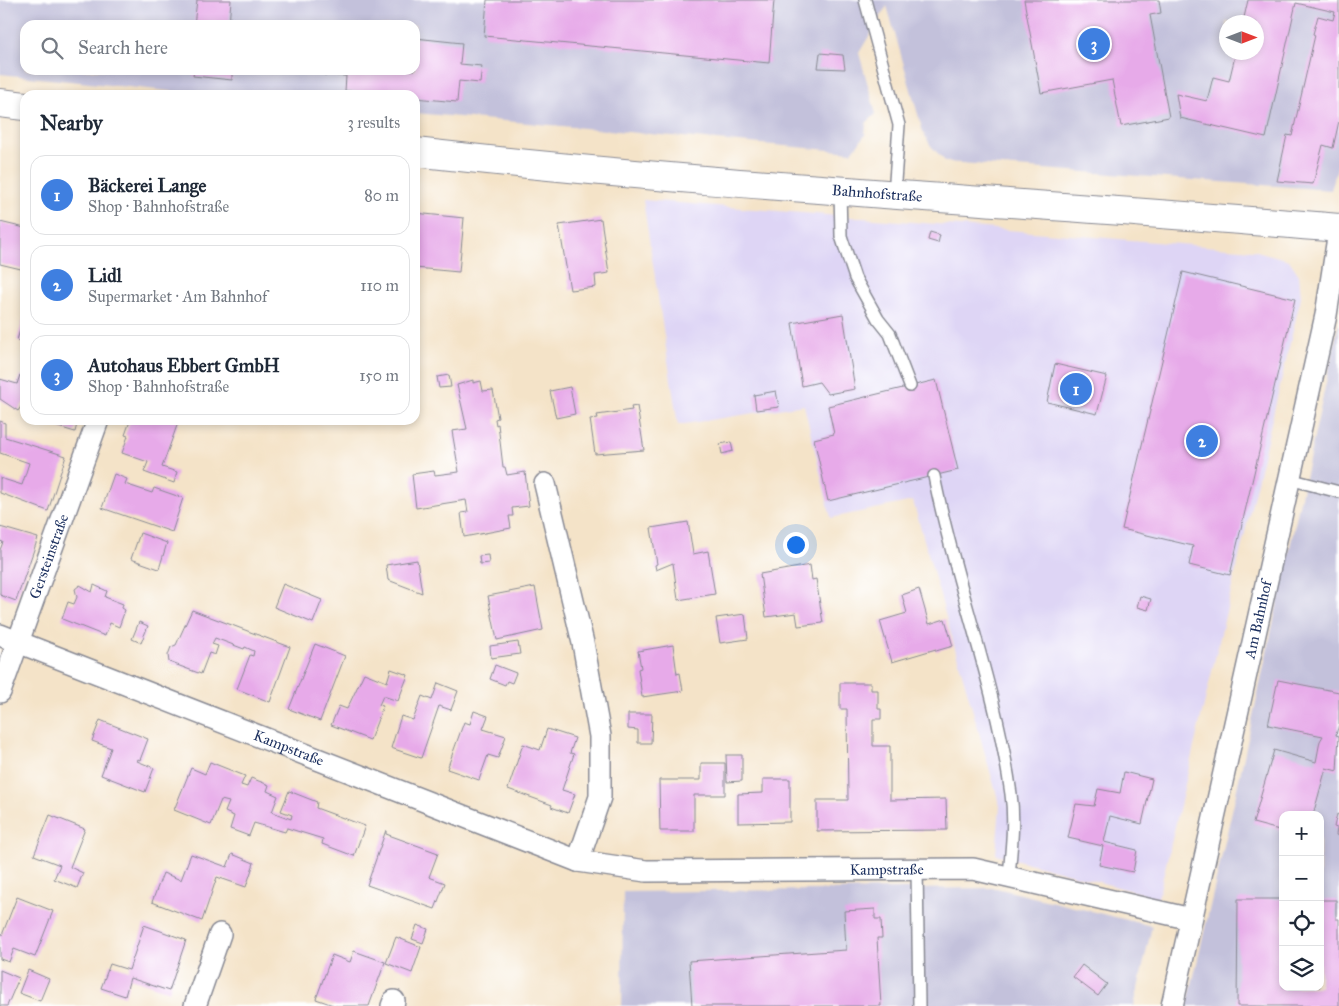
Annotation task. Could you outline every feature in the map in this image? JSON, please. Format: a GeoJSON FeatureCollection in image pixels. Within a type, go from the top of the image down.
{"type":"FeatureCollection","features":[{"type":"Feature","properties":{"kind":"main road"},"geometry":{"type":"LineString","coordinates":[[0,103],[20,105]]}},
{"type":"Feature","properties":{"kind":"main road","name":"Bahnhofstraße"},"geometry":{"type":"LineString","coordinates":[[420,153],[515,163],[894,195],[1339,229]]}},
{"type":"Feature","properties":{"kind":"street","name":"Am Bahnhof"},"geometry":{"type":"LineString","coordinates":[[1172,1006],[1326,316],[1339,229]]}},
{"type":"Feature","properties":{"kind":"street","name":"Gersteinstraße"},"geometry":{"type":"LineString","coordinates":[[0,692],[10,639],[96,425]]}},
{"type":"Feature","properties":{"kind":"street"},"geometry":{"type":"LineString","coordinates":[[545,484],[583,643],[600,736],[600,797],[578,861]]}},
{"type":"Feature","properties":{"kind":"street","name":"Kampstraße"},"geometry":{"type":"LineString","coordinates":[[10,639],[578,861],[646,871],[973,869],[1191,919]]}},
{"type":"Feature","properties":{"kind":"street"},"geometry":{"type":"LineString","coordinates":[[195,1006],[220,934]]}},
{"type":"Feature","properties":{"kind":"lane"},"geometry":{"type":"LineString","coordinates":[[865,0],[899,125],[894,195]]}},
{"type":"Feature","properties":{"kind":"lane"},"geometry":{"type":"LineString","coordinates":[[840,190],[842,236],[855,278],[878,319],[890,334],[910,386]]}},
{"type":"Feature","properties":{"kind":"lane"},"geometry":{"type":"LineString","coordinates":[[934,476],[991,691],[1011,795],[1012,827],[1009,877]]}},
{"type":"Feature","properties":{"kind":"lane"},"geometry":{"type":"LineString","coordinates":[[1289,479],[1339,492]]}},
{"type":"Feature","properties":{"kind":"lane"},"geometry":{"type":"LineString","coordinates":[[917,869],[919,1006]]}},
{"type":"Feature","properties":{"kind":"shaded area"},"geometry":{"type":"Polygon","coordinates":[[[0,0],[1339,0],[1339,161],[1331,190],[946,162],[931,146],[923,132],[887,6],[859,53],[876,114],[866,123],[865,135],[852,152],[420,113],[420,90],[158,90],[0,74],[0,0]]]}},
{"type":"Feature","properties":{"kind":"shaded area"},"geometry":{"type":"Polygon","coordinates":[[[643,200],[1253,250],[1289,260],[1299,275],[1301,297],[1158,898],[996,854],[1000,806],[913,501],[831,518],[804,405],[678,425],[643,200]]]}},
{"type":"Feature","properties":{"kind":"shaded area"},"geometry":{"type":"Polygon","coordinates":[[[1339,323],[1339,1006],[1187,1006],[1235,798],[1339,323]]]}},
{"type":"Feature","properties":{"kind":"shaded area"},"geometry":{"type":"Polygon","coordinates":[[[996,888],[1152,926],[1134,1006],[622,1006],[623,892],[996,888]]]}},
{"type":"Feature","properties":{"kind":"building"},"geometry":{"type":"Polygon","coordinates":[[[197,0],[231,0],[229,20],[195,20],[197,0]]]}},
{"type":"Feature","properties":{"kind":"building"},"geometry":{"type":"Polygon","coordinates":[[[487,0],[774,0],[769,63],[484,36],[487,0]]]}},
{"type":"Feature","properties":{"kind":"building"},"geometry":{"type":"Polygon","coordinates":[[[1024,0],[1159,0],[1161,13],[1150,15],[1169,117],[1121,126],[1112,80],[1041,93],[1024,0]]]}},
{"type":"Feature","properties":{"kind":"building"},"geometry":{"type":"Polygon","coordinates":[[[1248,0],[1339,0],[1339,121],[1333,148],[1323,145],[1313,184],[1277,181],[1287,135],[1292,136],[1318,16],[1333,20],[1335,12],[1296,3],[1266,138],[1180,118],[1176,94],[1207,101],[1213,77],[1229,81],[1234,60],[1264,60],[1264,15],[1245,15],[1248,0]]]}},
{"type":"Feature","properties":{"kind":"building"},"geometry":{"type":"Polygon","coordinates":[[[420,39],[462,43],[460,64],[482,66],[480,83],[459,81],[457,102],[420,98],[420,90],[345,90],[346,76],[324,75],[420,75],[420,39]]]}},
{"type":"Feature","properties":{"kind":"building"},"geometry":{"type":"Polygon","coordinates":[[[820,53],[843,55],[845,69],[818,68],[820,53]]]}},
{"type":"Feature","properties":{"kind":"building"},"geometry":{"type":"Polygon","coordinates":[[[232,75],[232,80],[193,76],[232,75]]]}},
{"type":"Feature","properties":{"kind":"building"},"geometry":{"type":"Polygon","coordinates":[[[420,214],[464,218],[459,272],[420,268],[420,214]]]}},
{"type":"Feature","properties":{"kind":"building"},"geometry":{"type":"Polygon","coordinates":[[[601,219],[609,273],[595,275],[596,287],[570,290],[559,225],[601,219]]]}},
{"type":"Feature","properties":{"kind":"building"},"geometry":{"type":"Polygon","coordinates":[[[0,222],[20,227],[20,269],[0,264],[0,222]]]}},
{"type":"Feature","properties":{"kind":"building"},"geometry":{"type":"Polygon","coordinates":[[[930,232],[940,235],[938,243],[928,240],[930,232]]]}},
{"type":"Feature","properties":{"kind":"building"},"geometry":{"type":"Polygon","coordinates":[[[1183,272],[1295,299],[1230,575],[1189,565],[1193,546],[1122,529],[1183,272]]]}},
{"type":"Feature","properties":{"kind":"building"},"geometry":{"type":"Polygon","coordinates":[[[843,314],[855,389],[828,394],[819,382],[802,386],[792,323],[843,314]]]}},
{"type":"Feature","properties":{"kind":"building"},"geometry":{"type":"Polygon","coordinates":[[[20,330],[20,341],[17,340],[20,330]]]}},
{"type":"Feature","properties":{"kind":"building"},"geometry":{"type":"Polygon","coordinates":[[[1055,364],[1107,376],[1097,414],[1047,402],[1055,364]]]}},
{"type":"Feature","properties":{"kind":"building"},"geometry":{"type":"Polygon","coordinates":[[[20,375],[20,408],[18,411],[0,399],[0,379],[17,384],[20,375]]]}},
{"type":"Feature","properties":{"kind":"building"},"geometry":{"type":"Polygon","coordinates":[[[449,375],[451,387],[439,388],[437,377],[449,375]]]}},
{"type":"Feature","properties":{"kind":"building"},"geometry":{"type":"Polygon","coordinates":[[[473,380],[473,383],[481,381],[483,391],[493,390],[498,418],[495,419],[496,425],[498,424],[503,467],[505,467],[507,475],[525,472],[529,506],[512,508],[513,516],[509,516],[511,528],[464,537],[461,513],[468,512],[466,500],[416,508],[412,474],[434,471],[435,475],[459,472],[452,431],[467,429],[457,385],[473,380]]]}},
{"type":"Feature","properties":{"kind":"building"},"geometry":{"type":"Polygon","coordinates":[[[936,380],[958,470],[828,501],[814,439],[834,434],[828,406],[936,380]]]}},
{"type":"Feature","properties":{"kind":"building"},"geometry":{"type":"Polygon","coordinates":[[[570,387],[575,414],[556,418],[550,391],[570,387]]]}},
{"type":"Feature","properties":{"kind":"building"},"geometry":{"type":"Polygon","coordinates":[[[776,391],[779,407],[756,410],[754,395],[776,391]]]}},
{"type":"Feature","properties":{"kind":"building"},"geometry":{"type":"Polygon","coordinates":[[[637,406],[644,450],[595,454],[590,419],[598,418],[597,415],[632,410],[631,407],[637,406]]]}},
{"type":"Feature","properties":{"kind":"building"},"geometry":{"type":"Polygon","coordinates":[[[0,421],[5,423],[5,437],[66,456],[48,511],[0,493],[0,478],[22,485],[29,463],[0,453],[0,421]]]}},
{"type":"Feature","properties":{"kind":"building"},"geometry":{"type":"Polygon","coordinates":[[[52,425],[77,425],[75,432],[52,425]]]}},
{"type":"Feature","properties":{"kind":"building"},"geometry":{"type":"Polygon","coordinates":[[[129,425],[177,425],[162,467],[177,472],[174,483],[144,472],[148,462],[122,453],[128,436],[125,435],[129,425]]]}},
{"type":"Feature","properties":{"kind":"building"},"geometry":{"type":"Polygon","coordinates":[[[731,442],[733,451],[722,454],[720,444],[731,442]]]}},
{"type":"Feature","properties":{"kind":"building"},"geometry":{"type":"Polygon","coordinates":[[[114,474],[127,479],[125,484],[152,493],[154,488],[183,498],[172,532],[102,508],[114,474]]]}},
{"type":"Feature","properties":{"kind":"building"},"geometry":{"type":"Polygon","coordinates":[[[688,522],[693,554],[708,551],[715,594],[678,600],[673,563],[656,570],[655,565],[657,564],[651,528],[688,522]]]}},
{"type":"Feature","properties":{"kind":"building"},"geometry":{"type":"Polygon","coordinates":[[[0,527],[38,538],[16,601],[0,595],[0,550],[3,542],[0,541],[0,527]]]}},
{"type":"Feature","properties":{"kind":"building"},"geometry":{"type":"Polygon","coordinates":[[[140,533],[167,543],[159,569],[131,559],[140,533]]]}},
{"type":"Feature","properties":{"kind":"building"},"geometry":{"type":"Polygon","coordinates":[[[488,555],[489,563],[480,564],[479,556],[488,555]]]}},
{"type":"Feature","properties":{"kind":"building"},"geometry":{"type":"Polygon","coordinates":[[[417,560],[422,593],[388,580],[386,565],[417,560]]]}},
{"type":"Feature","properties":{"kind":"building"},"geometry":{"type":"Polygon","coordinates":[[[810,565],[812,580],[816,579],[823,623],[798,626],[796,613],[766,617],[760,574],[810,565]]]}},
{"type":"Feature","properties":{"kind":"building"},"geometry":{"type":"Polygon","coordinates":[[[283,584],[322,600],[313,623],[274,607],[283,584]]]}},
{"type":"Feature","properties":{"kind":"building"},"geometry":{"type":"Polygon","coordinates":[[[80,585],[92,592],[94,585],[107,591],[105,597],[123,604],[122,608],[125,610],[119,627],[110,623],[105,636],[62,619],[68,602],[74,604],[77,597],[75,589],[80,585]]]}},
{"type":"Feature","properties":{"kind":"building"},"geometry":{"type":"Polygon","coordinates":[[[535,587],[543,630],[497,640],[488,596],[535,587]]]}},
{"type":"Feature","properties":{"kind":"building"},"geometry":{"type":"Polygon","coordinates":[[[919,589],[929,624],[945,619],[953,646],[892,662],[880,621],[907,613],[902,595],[919,589]]]}},
{"type":"Feature","properties":{"kind":"building"},"geometry":{"type":"Polygon","coordinates":[[[1140,596],[1151,599],[1148,610],[1137,607],[1140,596]]]}},
{"type":"Feature","properties":{"kind":"building"},"geometry":{"type":"Polygon","coordinates":[[[192,610],[290,647],[270,702],[237,689],[250,655],[253,656],[254,651],[245,647],[244,649],[215,638],[212,644],[218,646],[215,655],[209,653],[201,674],[169,662],[168,655],[171,647],[176,645],[192,610]]]}},
{"type":"Feature","properties":{"kind":"building"},"geometry":{"type":"Polygon","coordinates":[[[745,614],[748,639],[720,643],[716,618],[745,614]]]}},
{"type":"Feature","properties":{"kind":"building"},"geometry":{"type":"Polygon","coordinates":[[[139,622],[148,626],[141,643],[132,639],[139,622]]]}},
{"type":"Feature","properties":{"kind":"building"},"geometry":{"type":"Polygon","coordinates":[[[518,642],[520,654],[491,658],[490,646],[518,642]]]}},
{"type":"Feature","properties":{"kind":"building"},"geometry":{"type":"Polygon","coordinates":[[[315,644],[345,656],[320,721],[289,709],[315,644]]]}},
{"type":"Feature","properties":{"kind":"building"},"geometry":{"type":"Polygon","coordinates":[[[673,645],[677,674],[680,673],[683,691],[642,697],[638,669],[641,668],[638,651],[673,645]]]}},
{"type":"Feature","properties":{"kind":"building"},"geometry":{"type":"Polygon","coordinates":[[[495,665],[516,673],[512,683],[507,681],[505,685],[490,679],[495,665]]]}},
{"type":"Feature","properties":{"kind":"building"},"geometry":{"type":"Polygon","coordinates":[[[391,669],[408,675],[398,701],[383,696],[379,705],[383,706],[370,740],[331,725],[339,706],[347,709],[364,673],[387,682],[391,669]]]}},
{"type":"Feature","properties":{"kind":"building"},"geometry":{"type":"Polygon","coordinates":[[[1278,680],[1339,692],[1339,724],[1336,735],[1339,736],[1337,771],[1326,768],[1314,811],[1279,811],[1279,830],[1253,823],[1274,750],[1316,762],[1320,741],[1323,736],[1268,725],[1278,680]]]}},
{"type":"Feature","properties":{"kind":"building"},"geometry":{"type":"Polygon","coordinates":[[[438,683],[458,691],[451,710],[439,706],[421,758],[391,748],[401,716],[413,720],[422,696],[432,700],[438,683]]]}},
{"type":"Feature","properties":{"kind":"building"},"geometry":{"type":"Polygon","coordinates":[[[840,683],[871,683],[871,690],[878,690],[878,709],[881,709],[881,719],[873,719],[873,746],[890,746],[890,800],[946,799],[947,830],[817,831],[817,800],[848,800],[847,709],[840,709],[840,683]]]}},
{"type":"Feature","properties":{"kind":"building"},"geometry":{"type":"Polygon","coordinates":[[[474,711],[488,716],[483,729],[506,736],[498,758],[488,755],[479,780],[447,769],[464,722],[470,724],[474,711]]]}},
{"type":"Feature","properties":{"kind":"building"},"geometry":{"type":"Polygon","coordinates":[[[628,714],[652,714],[651,743],[638,743],[638,730],[628,729],[628,714]]]}},
{"type":"Feature","properties":{"kind":"building"},"geometry":{"type":"Polygon","coordinates":[[[100,720],[148,739],[140,760],[138,759],[137,761],[154,768],[145,792],[101,775],[111,748],[92,741],[100,720]]]}},
{"type":"Feature","properties":{"kind":"building"},"geometry":{"type":"Polygon","coordinates":[[[547,729],[575,738],[570,753],[574,754],[562,790],[575,794],[568,813],[508,789],[523,744],[540,750],[547,729]]]}},
{"type":"Feature","properties":{"kind":"building"},"geometry":{"type":"Polygon","coordinates":[[[726,755],[742,755],[742,781],[727,782],[726,755]]]}},
{"type":"Feature","properties":{"kind":"building"},"geometry":{"type":"Polygon","coordinates":[[[210,762],[245,776],[241,785],[247,787],[251,778],[269,785],[267,791],[278,796],[272,812],[291,819],[292,815],[281,811],[289,791],[317,802],[316,808],[365,826],[354,856],[322,844],[323,839],[287,828],[285,832],[254,823],[249,836],[230,829],[234,816],[225,812],[229,802],[221,800],[211,825],[174,810],[191,768],[205,774],[210,762]]]}},
{"type":"Feature","properties":{"kind":"building"},"geometry":{"type":"Polygon","coordinates":[[[701,763],[725,763],[725,795],[694,795],[694,831],[660,831],[659,780],[701,780],[701,763]]]}},
{"type":"Feature","properties":{"kind":"building"},"geometry":{"type":"Polygon","coordinates":[[[1124,772],[1152,779],[1142,824],[1110,816],[1104,842],[1137,850],[1133,872],[1099,865],[1103,846],[1068,838],[1076,804],[1094,806],[1098,789],[1120,793],[1124,772]]]}},
{"type":"Feature","properties":{"kind":"building"},"geometry":{"type":"Polygon","coordinates":[[[763,779],[790,779],[790,822],[738,823],[738,794],[763,793],[763,779]]]}},
{"type":"Feature","properties":{"kind":"building"},"geometry":{"type":"Polygon","coordinates":[[[1337,814],[1339,815],[1339,836],[1336,835],[1337,828],[1334,827],[1337,814]]]}},
{"type":"Feature","properties":{"kind":"building"},"geometry":{"type":"Polygon","coordinates":[[[50,815],[85,829],[70,867],[83,873],[77,888],[54,879],[60,865],[34,855],[50,815]]]}},
{"type":"Feature","properties":{"kind":"building"},"geometry":{"type":"Polygon","coordinates":[[[386,830],[386,834],[438,853],[429,877],[445,883],[435,909],[367,885],[386,830]]]}},
{"type":"Feature","properties":{"kind":"building"},"geometry":{"type":"Polygon","coordinates":[[[191,854],[227,867],[232,854],[254,863],[246,887],[217,877],[202,921],[152,902],[163,873],[181,880],[191,854]]]}},
{"type":"Feature","properties":{"kind":"building"},"geometry":{"type":"Polygon","coordinates":[[[17,897],[53,911],[35,957],[14,949],[9,962],[0,959],[0,934],[2,935],[17,897]]]}},
{"type":"Feature","properties":{"kind":"building"},"geometry":{"type":"Polygon","coordinates":[[[1238,899],[1279,899],[1279,991],[1324,991],[1324,900],[1336,900],[1336,919],[1339,919],[1339,1006],[1237,1006],[1238,899]]]}},
{"type":"Feature","properties":{"kind":"building"},"geometry":{"type":"Polygon","coordinates":[[[875,909],[875,919],[881,919],[882,938],[877,938],[881,1006],[692,1006],[689,961],[846,950],[844,911],[875,909]]]}},
{"type":"Feature","properties":{"kind":"building"},"geometry":{"type":"Polygon","coordinates":[[[144,925],[186,940],[169,991],[130,978],[125,996],[101,988],[110,964],[129,970],[144,925]]]}},
{"type":"Feature","properties":{"kind":"building"},"geometry":{"type":"Polygon","coordinates":[[[417,925],[428,929],[423,943],[412,939],[417,925]]]}},
{"type":"Feature","properties":{"kind":"building"},"geometry":{"type":"Polygon","coordinates":[[[396,937],[421,947],[412,973],[386,963],[396,937]]]}},
{"type":"Feature","properties":{"kind":"building"},"geometry":{"type":"Polygon","coordinates":[[[354,951],[385,962],[369,1006],[336,1006],[316,999],[332,955],[350,962],[354,951]]]}},
{"type":"Feature","properties":{"kind":"building"},"geometry":{"type":"Polygon","coordinates":[[[1082,965],[1107,984],[1098,996],[1073,977],[1082,965]]]}},
{"type":"Feature","properties":{"kind":"building"},"geometry":{"type":"Polygon","coordinates":[[[0,970],[19,978],[7,1006],[0,1006],[0,970]]]}},
{"type":"Feature","properties":{"kind":"building"},"geometry":{"type":"Polygon","coordinates":[[[28,970],[49,979],[40,1001],[19,993],[28,970]]]}},
{"type":"Feature","properties":{"kind":"place","name":"Autohaus Ebbert GmbH"},"geometry":{"type":"Point","coordinates":[1094,44]}},
{"type":"Feature","properties":{"kind":"place","name":"Bäckerei Lange"},"geometry":{"type":"Point","coordinates":[1076,389]}},
{"type":"Feature","properties":{"kind":"place","name":"Lidl"},"geometry":{"type":"Point","coordinates":[1202,441]}}]}
